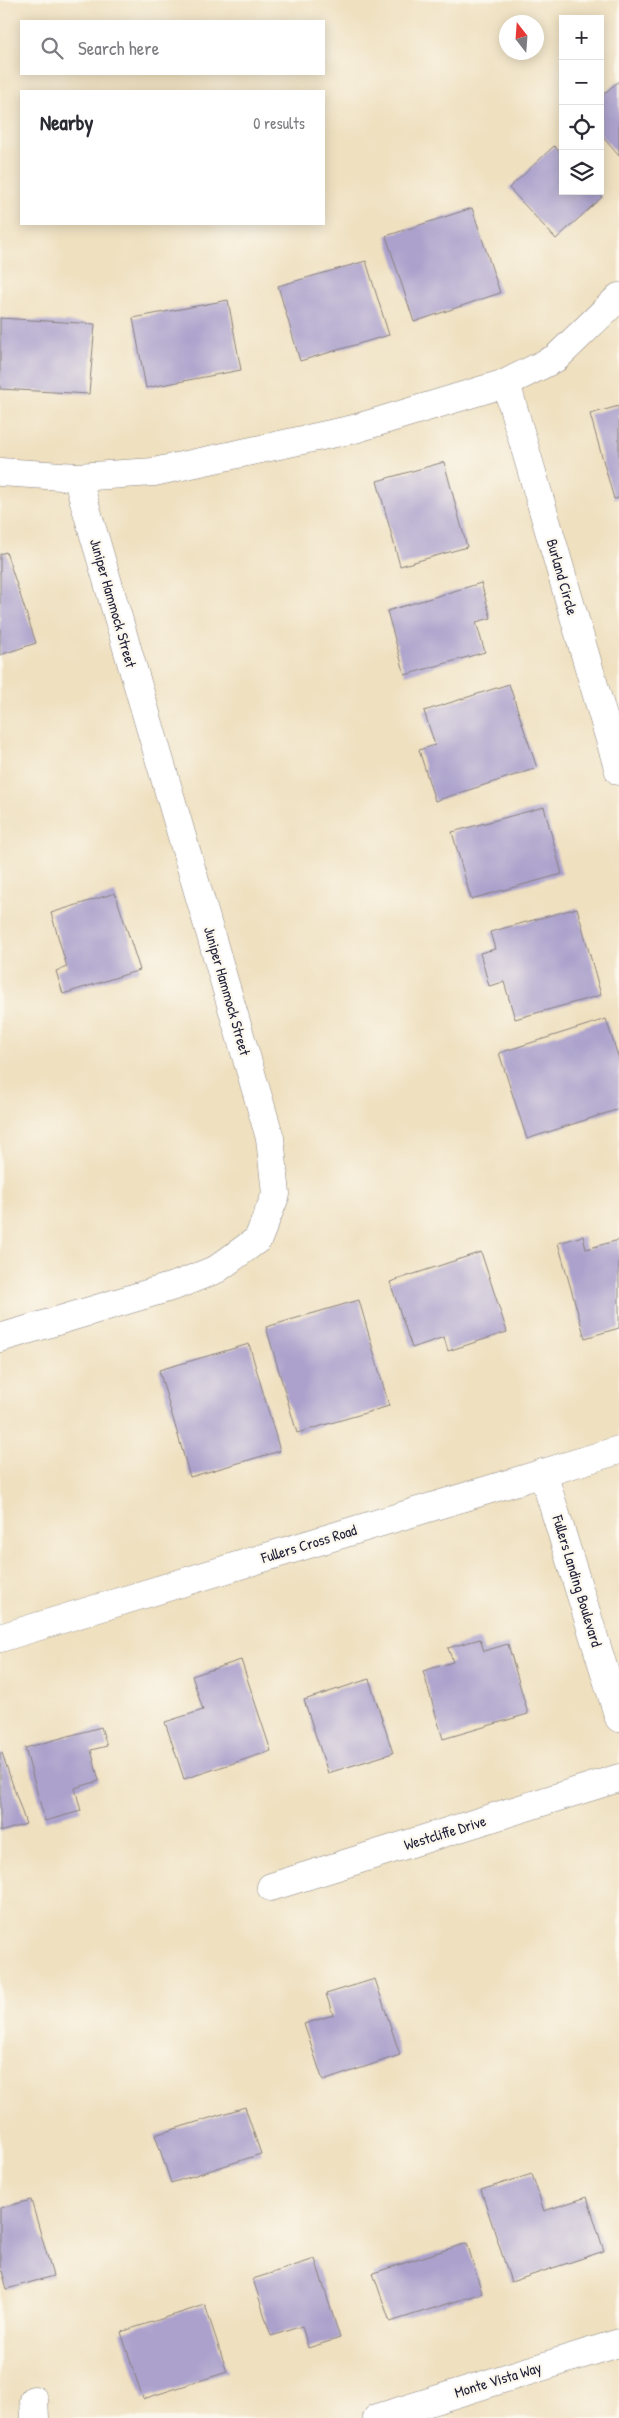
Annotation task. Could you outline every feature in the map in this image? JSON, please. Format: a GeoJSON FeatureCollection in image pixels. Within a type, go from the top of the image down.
{"type":"FeatureCollection","features":[{"type":"Feature","properties":{"kind":"street"},"geometry":{"type":"LineString","coordinates":[[0,472],[77,477],[154,472],[354,429],[506,383],[556,358],[619,297]]}},
{"type":"Feature","properties":{"kind":"street","name":"Burland Circle"},"geometry":{"type":"LineString","coordinates":[[506,383],[610,708],[619,771]]}},
{"type":"Feature","properties":{"kind":"street","name":"Juniper Hammock Street"},"geometry":{"type":"LineString","coordinates":[[0,1338],[177,1285],[217,1268],[258,1239],[276,1194],[270,1138],[77,477]]}},
{"type":"Feature","properties":{"kind":"street","name":"Fullers Cross Road"},"geometry":{"type":"LineString","coordinates":[[0,1638],[619,1450]]}},
{"type":"Feature","properties":{"kind":"street","name":"Fullers Landing Boulevard"},"geometry":{"type":"LineString","coordinates":[[543,1473],[619,1718]]}},
{"type":"Feature","properties":{"kind":"street","name":"Westcliffe Drive"},"geometry":{"type":"LineString","coordinates":[[271,1887],[619,1778]]}},
{"type":"Feature","properties":{"kind":"street","name":"Monte Vista Way"},"geometry":{"type":"LineString","coordinates":[[377,2418],[619,2342]]}},
{"type":"Feature","properties":{"kind":"building"},"geometry":{"type":"Polygon","coordinates":[[[619,81],[619,156],[604,139],[604,94],[619,81]]]}},
{"type":"Feature","properties":{"kind":"building"},"geometry":{"type":"Polygon","coordinates":[[[554,146],[559,151],[559,195],[600,195],[602,197],[556,239],[509,188],[554,146]]]}},
{"type":"Feature","properties":{"kind":"building"},"geometry":{"type":"Polygon","coordinates":[[[472,208],[500,293],[414,322],[386,236],[472,208]]]}},
{"type":"Feature","properties":{"kind":"building"},"geometry":{"type":"Polygon","coordinates":[[[366,261],[389,335],[300,361],[278,286],[366,261]]]}},
{"type":"Feature","properties":{"kind":"building"},"geometry":{"type":"Polygon","coordinates":[[[228,300],[241,370],[146,388],[133,318],[228,300]]]}},
{"type":"Feature","properties":{"kind":"building"},"geometry":{"type":"Polygon","coordinates":[[[0,318],[95,324],[89,394],[0,389],[0,318]]]}},
{"type":"Feature","properties":{"kind":"building"},"geometry":{"type":"Polygon","coordinates":[[[619,406],[619,498],[614,499],[590,414],[619,406]]]}},
{"type":"Feature","properties":{"kind":"building"},"geometry":{"type":"Polygon","coordinates":[[[444,462],[467,547],[400,566],[377,481],[444,462]]]}},
{"type":"Feature","properties":{"kind":"building"},"geometry":{"type":"Polygon","coordinates":[[[6,552],[36,643],[0,655],[0,554],[6,552]]]}},
{"type":"Feature","properties":{"kind":"building"},"geometry":{"type":"Polygon","coordinates":[[[481,583],[491,618],[476,622],[485,652],[405,675],[387,611],[481,583]]]}},
{"type":"Feature","properties":{"kind":"building"},"geometry":{"type":"Polygon","coordinates":[[[509,684],[537,768],[435,801],[419,750],[435,745],[424,711],[509,684]]]}},
{"type":"Feature","properties":{"kind":"building"},"geometry":{"type":"Polygon","coordinates":[[[544,807],[562,874],[471,899],[452,832],[544,807]]]}},
{"type":"Feature","properties":{"kind":"building"},"geometry":{"type":"Polygon","coordinates":[[[115,893],[140,970],[63,994],[56,971],[67,967],[51,913],[115,893]]]}},
{"type":"Feature","properties":{"kind":"building"},"geometry":{"type":"Polygon","coordinates":[[[577,908],[601,995],[515,1019],[504,982],[489,986],[480,953],[495,949],[490,932],[577,908]]]}},
{"type":"Feature","properties":{"kind":"building"},"geometry":{"type":"Polygon","coordinates":[[[606,1019],[619,1059],[619,1109],[527,1139],[499,1053],[606,1019]]]}},
{"type":"Feature","properties":{"kind":"building"},"geometry":{"type":"Polygon","coordinates":[[[583,1236],[586,1249],[619,1240],[619,1328],[585,1338],[558,1243],[583,1236]]]}},
{"type":"Feature","properties":{"kind":"building"},"geometry":{"type":"Polygon","coordinates":[[[481,1252],[507,1332],[448,1351],[444,1337],[412,1348],[390,1282],[481,1252]]]}},
{"type":"Feature","properties":{"kind":"building"},"geometry":{"type":"Polygon","coordinates":[[[359,1300],[389,1406],[297,1433],[266,1327],[359,1300]]]}},
{"type":"Feature","properties":{"kind":"building"},"geometry":{"type":"Polygon","coordinates":[[[249,1344],[280,1451],[190,1477],[159,1370],[249,1344]]]}},
{"type":"Feature","properties":{"kind":"building"},"geometry":{"type":"Polygon","coordinates":[[[480,1639],[484,1651],[508,1644],[528,1714],[443,1739],[423,1671],[453,1662],[448,1648],[480,1639]]]}},
{"type":"Feature","properties":{"kind":"building"},"geometry":{"type":"Polygon","coordinates":[[[241,1660],[271,1751],[184,1779],[165,1722],[203,1710],[192,1676],[241,1660]]]}},
{"type":"Feature","properties":{"kind":"building"},"geometry":{"type":"Polygon","coordinates":[[[369,1679],[393,1753],[328,1773],[304,1700],[369,1679]]]}},
{"type":"Feature","properties":{"kind":"building"},"geometry":{"type":"Polygon","coordinates":[[[101,1727],[107,1746],[91,1750],[99,1781],[75,1788],[81,1811],[45,1821],[25,1748],[101,1727]]]}},
{"type":"Feature","properties":{"kind":"building"},"geometry":{"type":"Polygon","coordinates":[[[0,1753],[2,1753],[26,1824],[0,1832],[0,1753]]]}},
{"type":"Feature","properties":{"kind":"building"},"geometry":{"type":"Polygon","coordinates":[[[375,1979],[400,2055],[323,2081],[304,2024],[333,2015],[326,1994],[375,1979]]]}},
{"type":"Feature","properties":{"kind":"building"},"geometry":{"type":"Polygon","coordinates":[[[245,2107],[261,2154],[171,2183],[155,2135],[245,2107]]]}},
{"type":"Feature","properties":{"kind":"building"},"geometry":{"type":"Polygon","coordinates":[[[532,2174],[544,2211],[587,2197],[604,2251],[511,2282],[481,2190],[532,2174]]]}},
{"type":"Feature","properties":{"kind":"building"},"geometry":{"type":"Polygon","coordinates":[[[31,2200],[53,2276],[7,2289],[2,2271],[0,2272],[0,2208],[31,2200]]]}},
{"type":"Feature","properties":{"kind":"building"},"geometry":{"type":"Polygon","coordinates":[[[467,2243],[482,2293],[390,2322],[373,2273],[467,2243]]]}},
{"type":"Feature","properties":{"kind":"building"},"geometry":{"type":"Polygon","coordinates":[[[315,2259],[340,2338],[308,2348],[302,2326],[271,2336],[253,2279],[315,2259]]]}},
{"type":"Feature","properties":{"kind":"building"},"geometry":{"type":"Polygon","coordinates":[[[205,2305],[227,2372],[143,2399],[121,2332],[205,2305]]]}}]}
